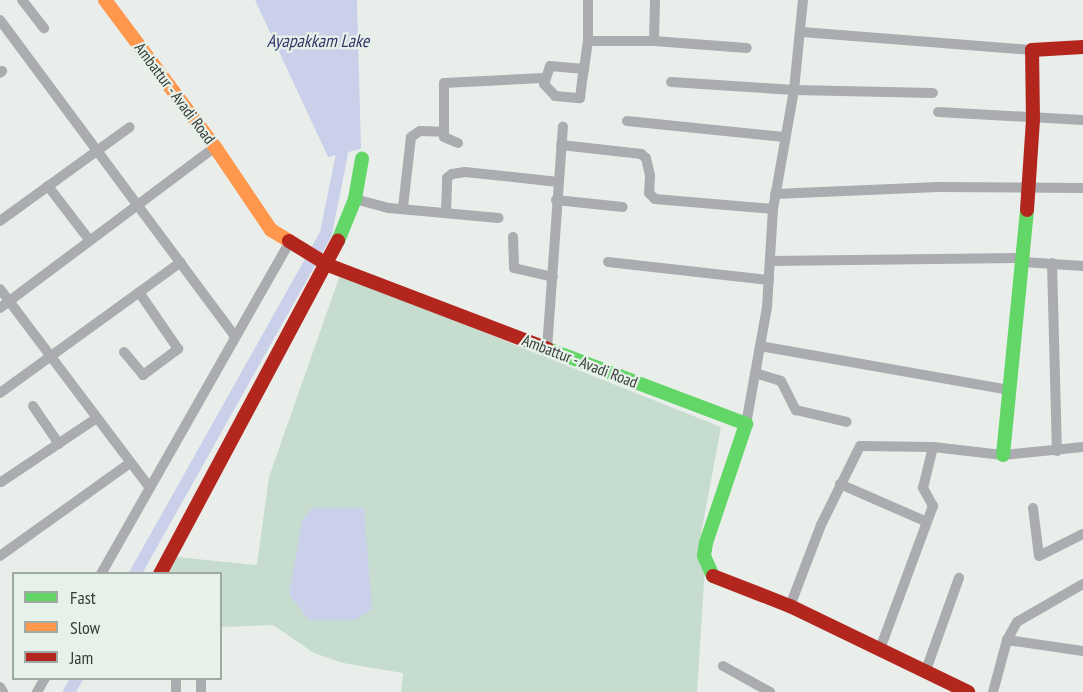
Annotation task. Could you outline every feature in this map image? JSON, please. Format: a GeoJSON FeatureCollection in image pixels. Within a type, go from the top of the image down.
{"type":"FeatureCollection","features":[{"type":"Feature","properties":{"kind":"street"},"geometry":{"type":"LineString","coordinates":[[22,0],[44,28]]}},
{"type":"Feature","properties":{"kind":"street","name":"Ambattur - Avadi Road"},"geometry":{"type":"LineString","coordinates":[[105,0],[215,147],[271,230],[289,243],[326,264],[746,424]]}},
{"type":"Feature","properties":{"kind":"street"},"geometry":{"type":"LineString","coordinates":[[543,78],[555,96],[580,98],[588,41],[588,0]]}},
{"type":"Feature","properties":{"kind":"street"},"geometry":{"type":"LineString","coordinates":[[654,41],[656,0]]}},
{"type":"Feature","properties":{"kind":"street"},"geometry":{"type":"LineString","coordinates":[[803,0],[802,32],[794,90],[773,209],[769,280],[760,346],[746,424],[706,543],[705,561],[710,574],[722,582],[790,606],[968,692]]}},
{"type":"Feature","properties":{"kind":"street"},"geometry":{"type":"LineString","coordinates":[[0,20],[235,336]]}},
{"type":"Feature","properties":{"kind":"street"},"geometry":{"type":"LineString","coordinates":[[802,32],[1032,50],[1083,47]]}},
{"type":"Feature","properties":{"kind":"street"},"geometry":{"type":"LineString","coordinates":[[588,41],[654,41],[747,48]]}},
{"type":"Feature","properties":{"kind":"street"},"geometry":{"type":"LineString","coordinates":[[1003,455],[1024,260],[1033,119],[1032,50]]}},
{"type":"Feature","properties":{"kind":"street"},"geometry":{"type":"LineString","coordinates":[[543,78],[550,66],[584,69]]}},
{"type":"Feature","properties":{"kind":"street"},"geometry":{"type":"LineString","coordinates":[[458,143],[447,140],[443,132],[444,83],[543,78]]}},
{"type":"Feature","properties":{"kind":"street"},"geometry":{"type":"LineString","coordinates":[[671,82],[794,90],[933,93]]}},
{"type":"Feature","properties":{"kind":"street"},"geometry":{"type":"LineString","coordinates":[[938,112],[1083,120]]}},
{"type":"Feature","properties":{"kind":"street"},"geometry":{"type":"LineString","coordinates":[[627,122],[784,137]]}},
{"type":"Feature","properties":{"kind":"street"},"geometry":{"type":"LineString","coordinates":[[547,349],[563,127]]}},
{"type":"Feature","properties":{"kind":"street"},"geometry":{"type":"LineString","coordinates":[[0,221],[130,128]]}},
{"type":"Feature","properties":{"kind":"street"},"geometry":{"type":"LineString","coordinates":[[403,207],[411,137],[420,131],[443,132]]}},
{"type":"Feature","properties":{"kind":"street"},"geometry":{"type":"LineString","coordinates":[[561,145],[641,154],[646,158],[650,176],[649,193],[655,199],[773,209]]}},
{"type":"Feature","properties":{"kind":"street"},"geometry":{"type":"LineString","coordinates":[[4,305],[215,147]]}},
{"type":"Feature","properties":{"kind":"street"},"geometry":{"type":"LineString","coordinates":[[161,572],[326,264],[355,199],[362,159]]}},
{"type":"Feature","properties":{"kind":"street"},"geometry":{"type":"LineString","coordinates":[[446,212],[447,178],[452,174],[465,172],[558,182]]}},
{"type":"Feature","properties":{"kind":"street"},"geometry":{"type":"LineString","coordinates":[[48,186],[90,241]]}},
{"type":"Feature","properties":{"kind":"street"},"geometry":{"type":"LineString","coordinates":[[775,194],[938,187],[1083,189]]}},
{"type":"Feature","properties":{"kind":"street"},"geometry":{"type":"LineString","coordinates":[[355,199],[389,208],[403,207],[499,218]]}},
{"type":"Feature","properties":{"kind":"street"},"geometry":{"type":"LineString","coordinates":[[556,200],[623,207]]}},
{"type":"Feature","properties":{"kind":"street"},"geometry":{"type":"LineString","coordinates":[[513,237],[514,268],[553,277]]}},
{"type":"Feature","properties":{"kind":"street"},"geometry":{"type":"LineString","coordinates":[[102,572],[289,243]]}},
{"type":"Feature","properties":{"kind":"street"},"geometry":{"type":"LineString","coordinates":[[770,261],[1024,260],[1083,266]]}},
{"type":"Feature","properties":{"kind":"street"},"geometry":{"type":"LineString","coordinates":[[0,393],[181,262]]}},
{"type":"Feature","properties":{"kind":"street"},"geometry":{"type":"LineString","coordinates":[[608,262],[769,280]]}},
{"type":"Feature","properties":{"kind":"street"},"geometry":{"type":"LineString","coordinates":[[1052,263],[1057,451]]}},
{"type":"Feature","properties":{"kind":"street"},"geometry":{"type":"LineString","coordinates":[[0,289],[4,305],[50,357],[149,487]]}},
{"type":"Feature","properties":{"kind":"street"},"geometry":{"type":"LineString","coordinates":[[124,352],[143,375],[178,349],[139,292]]}},
{"type":"Feature","properties":{"kind":"street"},"geometry":{"type":"LineString","coordinates":[[760,346],[1010,390]]}},
{"type":"Feature","properties":{"kind":"street"},"geometry":{"type":"LineString","coordinates":[[755,373],[781,381],[787,400],[796,410],[847,422]]}},
{"type":"Feature","properties":{"kind":"street"},"geometry":{"type":"LineString","coordinates":[[33,406],[59,444]]}},
{"type":"Feature","properties":{"kind":"street"},"geometry":{"type":"LineString","coordinates":[[0,482],[97,418]]}},
{"type":"Feature","properties":{"kind":"street"},"geometry":{"type":"LineString","coordinates":[[790,606],[840,484],[860,446],[933,447],[1003,455],[1083,447]]}},
{"type":"Feature","properties":{"kind":"street"},"geometry":{"type":"LineString","coordinates":[[880,649],[933,506],[923,488],[933,447]]}},
{"type":"Feature","properties":{"kind":"street"},"geometry":{"type":"LineString","coordinates":[[0,556],[130,463]]}},
{"type":"Feature","properties":{"kind":"street"},"geometry":{"type":"LineString","coordinates":[[840,484],[927,522]]}},
{"type":"Feature","properties":{"kind":"street"},"geometry":{"type":"LineString","coordinates":[[1033,508],[1039,556],[1083,534]]}},
{"type":"Feature","properties":{"kind":"street"},"geometry":{"type":"LineString","coordinates":[[926,670],[959,578]]}},
{"type":"Feature","properties":{"kind":"street"},"geometry":{"type":"LineString","coordinates":[[993,692],[1007,640],[1017,622],[1083,584]]}},
{"type":"Feature","properties":{"kind":"street"},"geometry":{"type":"LineString","coordinates":[[1068,592],[1083,593]]}},
{"type":"Feature","properties":{"kind":"street"},"geometry":{"type":"LineString","coordinates":[[1007,640],[1083,651]]}},
{"type":"Feature","properties":{"kind":"street"},"geometry":{"type":"LineString","coordinates":[[723,666],[770,692]]}},
{"type":"Feature","properties":{"kind":"street"},"geometry":{"type":"LineString","coordinates":[[0,687],[3,692]]}},
{"type":"Feature","properties":{"kind":"green space"},"geometry":{"type":"Polygon","coordinates":[[[340,275],[721,427],[699,545],[705,567],[697,692],[401,692],[403,673],[343,663],[314,653],[273,625],[222,627],[222,572],[170,572],[176,557],[257,565],[269,477],[340,275]]]}},
{"type":"Feature","properties":{"kind":"water","name":"Ayapakkam Lake"},"geometry":{"type":"Polygon","coordinates":[[[255,0],[357,0],[361,149],[328,157],[255,0]]]}},
{"type":"Feature","properties":{"kind":"water"},"geometry":{"type":"Polygon","coordinates":[[[312,508],[364,508],[372,609],[355,620],[309,620],[289,594],[302,521],[312,508]]]}},
{"type":"Feature","properties":{"kind":"waterway"},"geometry":{"type":"LineString","coordinates":[[136,572],[326,233],[342,154]]}},
{"type":"Feature","properties":{"kind":"waterway"},"geometry":{"type":"LineString","coordinates":[[69,692],[76,680]]}},
{"type":"Feature","properties":{"kind":"traffic: fast"},"geometry":{"type":"LineString","coordinates":[[338,241],[355,199],[362,159]]}},
{"type":"Feature","properties":{"kind":"traffic: fast"},"geometry":{"type":"LineString","coordinates":[[1003,455],[1027,210]]}},
{"type":"Feature","properties":{"kind":"traffic: fast"},"geometry":{"type":"LineString","coordinates":[[548,349],[746,424],[706,543],[704,556],[713,576]]}},
{"type":"Feature","properties":{"kind":"traffic: slow"},"geometry":{"type":"LineString","coordinates":[[105,0],[215,147],[271,230],[289,241]]}},
{"type":"Feature","properties":{"kind":"traffic: jam"},"geometry":{"type":"LineString","coordinates":[[1027,210],[1033,119],[1032,50],[1083,47]]}},
{"type":"Feature","properties":{"kind":"traffic: jam"},"geometry":{"type":"LineString","coordinates":[[289,241],[328,265],[548,349]]}},
{"type":"Feature","properties":{"kind":"traffic: jam"},"geometry":{"type":"LineString","coordinates":[[161,572],[338,241]]}},
{"type":"Feature","properties":{"kind":"traffic: jam"},"geometry":{"type":"LineString","coordinates":[[713,576],[790,606],[968,692]]}}]}
